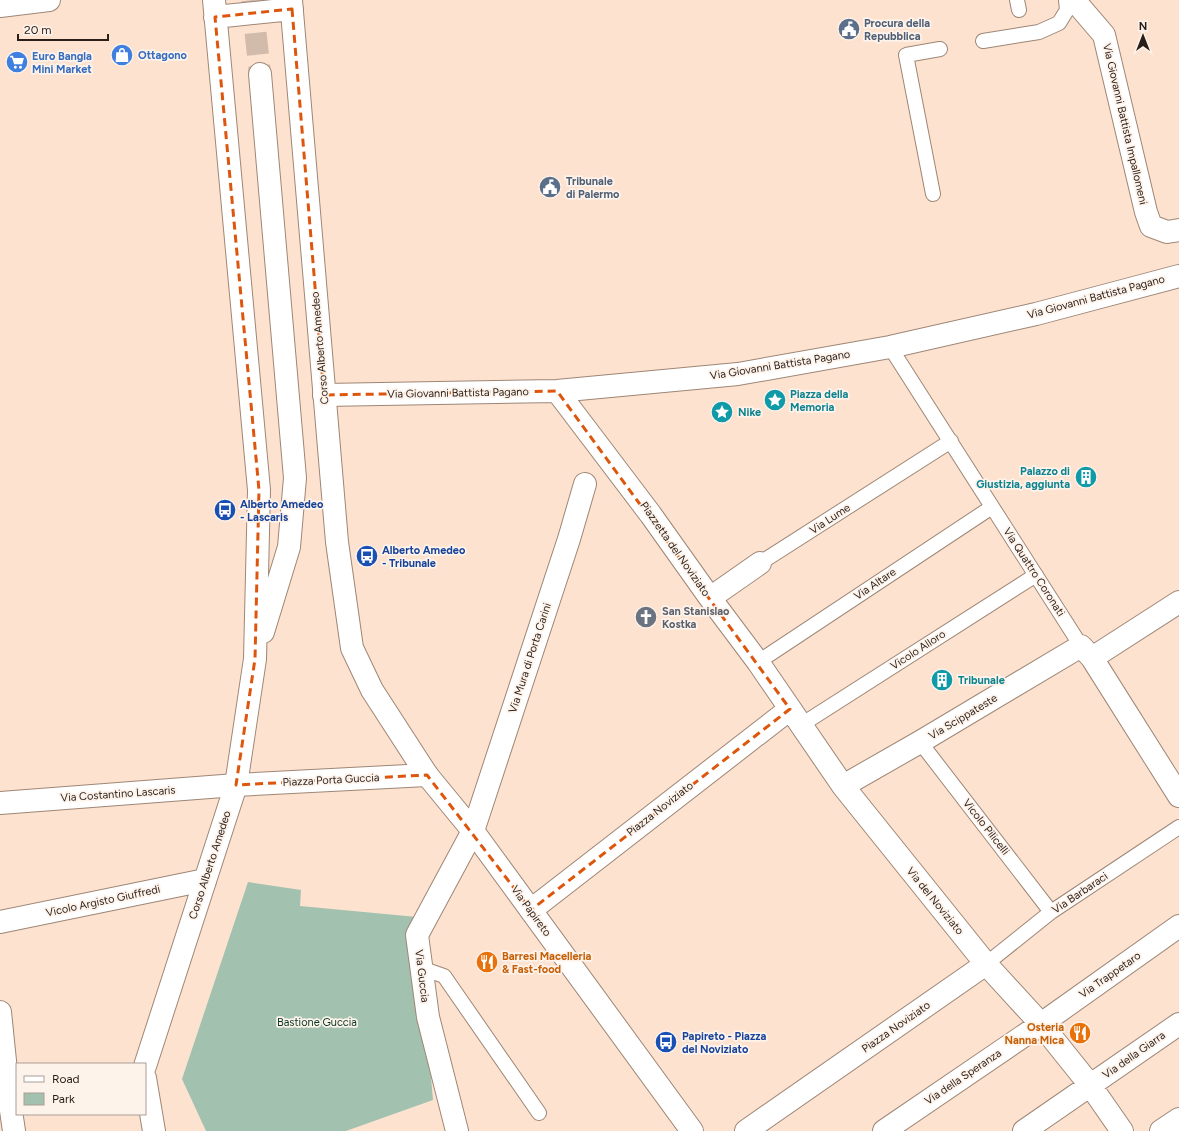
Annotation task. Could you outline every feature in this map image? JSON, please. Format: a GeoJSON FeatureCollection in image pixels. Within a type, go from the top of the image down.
{"type":"FeatureCollection","features":[{"type":"Feature","properties":{"kind":"street"},"geometry":{"type":"LineString","coordinates":[[0,6],[49,0]]}},
{"type":"Feature","properties":{"kind":"street","name":"Via Giovanni Battista Impallomeni"},"geometry":{"type":"LineString","coordinates":[[1074,0],[1104,35],[1146,212],[1151,226],[1167,232],[1179,230]]}},
{"type":"Feature","properties":{"kind":"street"},"geometry":{"type":"LineString","coordinates":[[214,8],[292,5]]}},
{"type":"Feature","properties":{"kind":"street","name":"Corso Alberto Amedeo"},"geometry":{"type":"LineString","coordinates":[[292,5],[336,542],[352,648],[372,690]]}},
{"type":"Feature","properties":{"kind":"street","name":"Corso Alberto Amedeo"},"geometry":{"type":"LineString","coordinates":[[146,1063],[236,785],[255,659],[259,490],[214,8]]}},
{"type":"Feature","properties":{"kind":"street","name":"Corso Alberto Amedeo"},"geometry":{"type":"LineString","coordinates":[[255,659],[289,547],[294,478],[260,74]]}},
{"type":"Feature","properties":{"kind":"street","name":"Via Giovanni Battista Pagano"},"geometry":{"type":"LineString","coordinates":[[324,395],[558,391],[738,374],[890,347],[1036,314],[1179,276]]}},
{"type":"Feature","properties":{"kind":"street","name":"Piazzetta del Noviziato"},"geometry":{"type":"LineString","coordinates":[[558,391],[651,515],[758,662],[796,717]]}},
{"type":"Feature","properties":{"kind":"street","name":"Via Mura di Porta Carini"},"geometry":{"type":"LineString","coordinates":[[473,831],[566,547],[585,484]]}},
{"type":"Feature","properties":{"kind":"street","name":"Via Lume"},"geometry":{"type":"LineString","coordinates":[[710,598],[760,563]]}},
{"type":"Feature","properties":{"kind":"street","name":"Via Scippateste"},"geometry":{"type":"LineString","coordinates":[[843,786],[920,742],[1179,602]]}},
{"type":"Feature","properties":{"kind":"street","name":"Via Quattro Coronati"},"geometry":{"type":"LineString","coordinates":[[1086,652],[1179,796]]}},
{"type":"Feature","properties":{"kind":"street","name":"Via Papireto"},"geometry":{"type":"LineString","coordinates":[[372,690],[427,775],[473,831],[692,1131]]}},
{"type":"Feature","properties":{"kind":"street","name":"Via del Noviziato"},"geometry":{"type":"LineString","coordinates":[[796,717],[843,786],[986,964],[1041,1024],[1090,1085],[1122,1131]]}},
{"type":"Feature","properties":{"kind":"street","name":"Piazza Noviziato"},"geometry":{"type":"LineString","coordinates":[[530,910],[796,717]]}},
{"type":"Feature","properties":{"kind":"street","name":"Piazza Porta Guccia"},"geometry":{"type":"LineString","coordinates":[[236,785],[427,775]]}},
{"type":"Feature","properties":{"kind":"street","name":"Via Costantino Lascaris"},"geometry":{"type":"LineString","coordinates":[[0,803],[236,785]]}},
{"type":"Feature","properties":{"kind":"street","name":"Via Guccia"},"geometry":{"type":"LineString","coordinates":[[457,1131],[428,1017],[417,935],[473,831]]}},
{"type":"Feature","properties":{"kind":"street","name":"Vicolo Argisto Giuffredi"},"geometry":{"type":"LineString","coordinates":[[0,922],[205,880]]}},
{"type":"Feature","properties":{"kind":"street","name":"Via Trappetaro"},"geometry":{"type":"LineString","coordinates":[[1041,1024],[1179,926]]}},
{"type":"Feature","properties":{"kind":"street","name":"Piazza Noviziato"},"geometry":{"type":"LineString","coordinates":[[746,1131],[986,964]]}},
{"type":"Feature","properties":{"kind":"street"},"geometry":{"type":"LineString","coordinates":[[0,1012],[4,1091],[14,1131]]}},
{"type":"Feature","properties":{"kind":"street","name":"Via della Speranza"},"geometry":{"type":"LineString","coordinates":[[884,1131],[1041,1024]]}},
{"type":"Feature","properties":{"kind":"street","name":"Via della Giarra"},"geometry":{"type":"LineString","coordinates":[[1024,1131],[1179,1024]]}},
{"type":"Feature","properties":{"kind":"street"},"geometry":{"type":"LineString","coordinates":[[146,1084],[154,1131]]}},
{"type":"Feature","properties":{"kind":"street"},"geometry":{"type":"LineString","coordinates":[[1161,1131],[1179,1119]]}},
{"type":"Feature","properties":{"kind":"lane"},"geometry":{"type":"LineString","coordinates":[[983,41],[1039,32],[1059,23],[1067,10],[1066,0]]}},
{"type":"Feature","properties":{"kind":"lane"},"geometry":{"type":"LineString","coordinates":[[933,194],[906,55],[940,49]]}},
{"type":"Feature","properties":{"kind":"lane","name":"Via Quattro Coronati"},"geometry":{"type":"LineString","coordinates":[[890,347],[1086,652]]}},
{"type":"Feature","properties":{"kind":"lane","name":"Via Lume"},"geometry":{"type":"LineString","coordinates":[[760,563],[951,441]]}},
{"type":"Feature","properties":{"kind":"lane","name":"Via Altare"},"geometry":{"type":"LineString","coordinates":[[758,662],[992,506]]}},
{"type":"Feature","properties":{"kind":"lane","name":"Vicolo Alloro"},"geometry":{"type":"LineString","coordinates":[[796,717],[1036,575]]}},
{"type":"Feature","properties":{"kind":"lane","name":"Vicolo Pilicelli"},"geometry":{"type":"LineString","coordinates":[[920,742],[1051,912]]}},
{"type":"Feature","properties":{"kind":"lane","name":"Via Barbaraci"},"geometry":{"type":"LineString","coordinates":[[986,964],[1051,912],[1179,827]]}},
{"type":"Feature","properties":{"kind":"lane"},"geometry":{"type":"LineString","coordinates":[[421,968],[444,976],[539,1114]]}},
{"type":"Feature","properties":{"kind":"highlighted area"},"geometry":{"type":"Polygon","coordinates":[[[292,9],[324,395],[557,391],[790,709],[531,910],[427,775],[236,785],[255,659],[259,490],[215,17],[292,9]]]}},
{"type":"Feature","properties":{"kind":"green space","name":"Bastione Guccia"},"geometry":{"type":"Polygon","coordinates":[[[248,882],[301,890],[300,906],[417,917],[433,1100],[346,1131],[206,1131],[182,1079],[248,882]]]}},
{"type":"Feature","properties":{"kind":"tunnel"},"geometry":{"type":"LineString","coordinates":[[252,0],[260,74]]}},
{"type":"Feature","properties":{"kind":"place","name":"Procura della Repubblica"},"geometry":{"type":"Point","coordinates":[849,29]}},
{"type":"Feature","properties":{"kind":"place","name":"Ottagono"},"geometry":{"type":"Point","coordinates":[122,55]}},
{"type":"Feature","properties":{"kind":"place","name":"Euro Bangla Mini Market"},"geometry":{"type":"Point","coordinates":[17,62]}},
{"type":"Feature","properties":{"kind":"place","name":"Tribunale di Palermo"},"geometry":{"type":"Point","coordinates":[550,187]}},
{"type":"Feature","properties":{"kind":"place","name":"Piazza della Memoria"},"geometry":{"type":"Point","coordinates":[775,400]}},
{"type":"Feature","properties":{"kind":"place","name":"Nike"},"geometry":{"type":"Point","coordinates":[722,412]}},
{"type":"Feature","properties":{"kind":"place","name":"Palazzo di Giustizia, aggiunta"},"geometry":{"type":"Point","coordinates":[1086,477]}},
{"type":"Feature","properties":{"kind":"place","name":"Alberto Amedeo - Lascaris"},"geometry":{"type":"Point","coordinates":[225,510]}},
{"type":"Feature","properties":{"kind":"place","name":"Alberto Amedeo - Tribunale"},"geometry":{"type":"Point","coordinates":[367,556]}},
{"type":"Feature","properties":{"kind":"place","name":"San Stanislao Kostka"},"geometry":{"type":"Point","coordinates":[646,617]}},
{"type":"Feature","properties":{"kind":"place","name":"Tribunale"},"geometry":{"type":"Point","coordinates":[942,680]}},
{"type":"Feature","properties":{"kind":"place","name":"Barresi Macelleria & Fast-food"},"geometry":{"type":"Point","coordinates":[487,962]}},
{"type":"Feature","properties":{"kind":"place","name":"Osteria Nanna Mica"},"geometry":{"type":"Point","coordinates":[1080,1033]}},
{"type":"Feature","properties":{"kind":"place","name":"Papireto - Piazza del Noviziato"},"geometry":{"type":"Point","coordinates":[666,1042]}}]}
